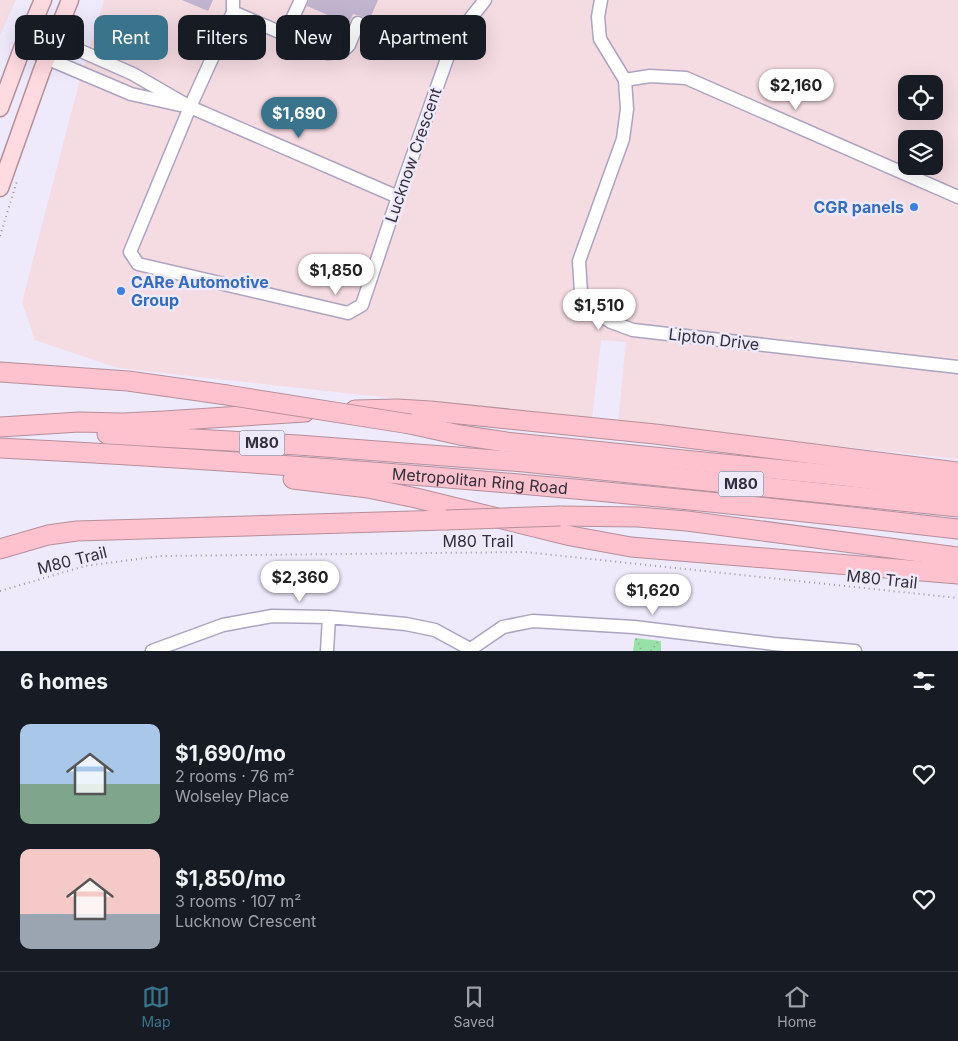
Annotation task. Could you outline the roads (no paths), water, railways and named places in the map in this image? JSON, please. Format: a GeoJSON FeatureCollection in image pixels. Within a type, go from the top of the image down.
{"type":"FeatureCollection","features":[{"type":"Feature","properties":{"kind":"highway"},"geometry":{"type":"LineString","coordinates":[[0,372],[128,381],[410,424],[506,442],[844,476],[958,490]]}},
{"type":"Feature","properties":{"kind":"highway"},"geometry":{"type":"LineString","coordinates":[[0,428],[79,422],[124,423],[283,413],[405,410],[654,434],[958,472]]}},
{"type":"Feature","properties":{"kind":"highway"},"geometry":{"type":"LineString","coordinates":[[410,424],[592,441],[958,480]]}},
{"type":"Feature","properties":{"kind":"highway","name":"Metropolitan Ring Road"},"geometry":{"type":"LineString","coordinates":[[0,428],[289,445],[524,462],[958,507]]}},
{"type":"Feature","properties":{"kind":"highway","name":"Metropolitan Ring Road"},"geometry":{"type":"LineString","coordinates":[[0,448],[108,454],[519,485],[822,513],[958,529]]}},
{"type":"Feature","properties":{"kind":"highway"},"geometry":{"type":"LineString","coordinates":[[108,454],[234,473],[368,488],[572,536],[631,547],[958,574]]}},
{"type":"Feature","properties":{"kind":"highway"},"geometry":{"type":"LineString","coordinates":[[0,549],[48,534],[77,531],[560,516],[687,521],[958,557]]}},
{"type":"Feature","properties":{"kind":"highway"},"geometry":{"type":"LineString","coordinates":[[872,545],[958,549]]}},
{"type":"Feature","properties":{"kind":"main road"},"geometry":{"type":"LineString","coordinates":[[36,15],[42,0]]}},
{"type":"Feature","properties":{"kind":"main road"},"geometry":{"type":"LineString","coordinates":[[64,15],[70,0]]}},
{"type":"Feature","properties":{"kind":"main road"},"geometry":{"type":"LineString","coordinates":[[0,108],[18,60]]}},
{"type":"Feature","properties":{"kind":"main road"},"geometry":{"type":"LineString","coordinates":[[0,188],[45,60]]}},
{"type":"Feature","properties":{"kind":"street"},"geometry":{"type":"LineString","coordinates":[[293,15],[300,0]]}},
{"type":"Feature","properties":{"kind":"street","name":"Lucknow Crescent"},"geometry":{"type":"LineString","coordinates":[[190,107],[130,252],[138,264],[348,313],[362,305],[454,39],[485,0]]}},
{"type":"Feature","properties":{"kind":"street","name":"Lipton Drive"},"geometry":{"type":"LineString","coordinates":[[601,0],[598,17],[600,39],[625,80],[627,109],[623,139],[579,261],[581,292],[593,310],[611,322],[633,330],[958,367]]}},
{"type":"Feature","properties":{"kind":"street"},"geometry":{"type":"LineString","coordinates":[[190,107],[233,6],[276,29]]}},
{"type":"Feature","properties":{"kind":"street"},"geometry":{"type":"LineString","coordinates":[[350,43],[358,23]]}},
{"type":"Feature","properties":{"kind":"street"},"geometry":{"type":"LineString","coordinates":[[84,52],[133,74],[190,107],[398,197]]}},
{"type":"Feature","properties":{"kind":"street"},"geometry":{"type":"LineString","coordinates":[[51,60],[131,94],[190,107]]}},
{"type":"Feature","properties":{"kind":"street"},"geometry":{"type":"LineString","coordinates":[[625,80],[650,76],[686,78],[958,196]]}},
{"type":"Feature","properties":{"kind":"street"},"geometry":{"type":"LineString","coordinates":[[152,651],[181,645],[222,625],[272,616],[329,617],[406,624],[434,630],[465,650],[503,627],[533,621],[646,628],[774,648],[855,651]]}},
{"type":"Feature","properties":{"kind":"street"},"geometry":{"type":"LineString","coordinates":[[327,651],[329,617]]}},
{"type":"Feature","properties":{"kind":"place","name":"CGR panels"},"geometry":{"type":"Point","coordinates":[914,207]}},
{"type":"Feature","properties":{"kind":"place","name":"CARe Automotive Group"},"geometry":{"type":"Point","coordinates":[121,291]}}]}
